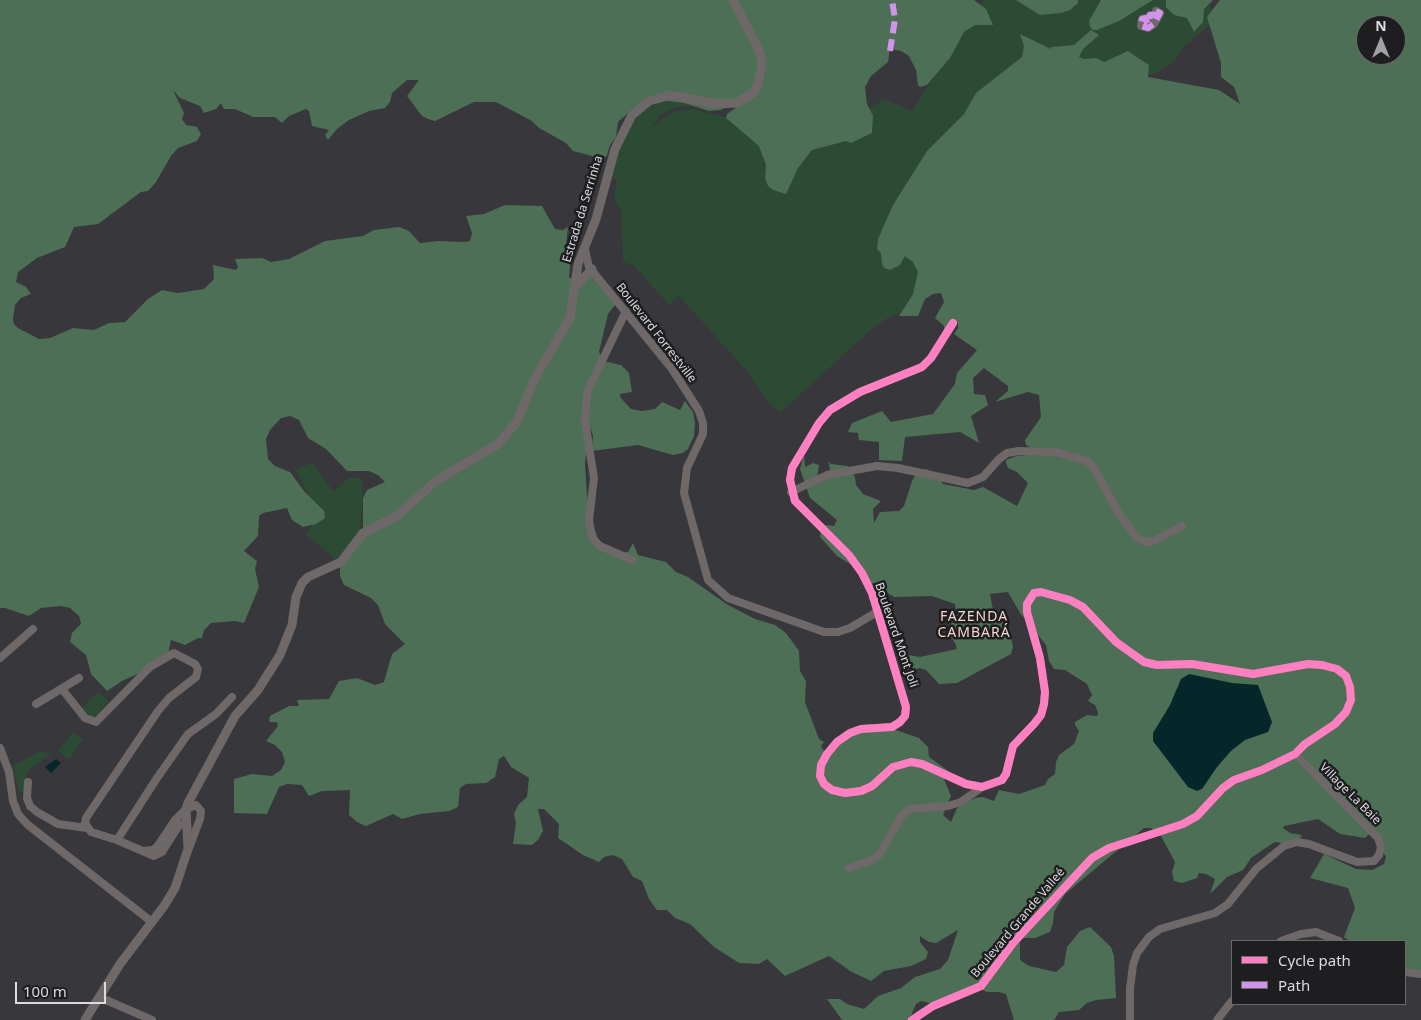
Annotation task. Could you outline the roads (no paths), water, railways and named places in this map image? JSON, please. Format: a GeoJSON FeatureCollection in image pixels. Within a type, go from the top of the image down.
{"type":"FeatureCollection","features":[{"type":"Feature","properties":{"kind":"street","name":"Estrada da Serrinha"},"geometry":{"type":"LineString","coordinates":[[85,1020],[174,888],[188,849],[186,809],[235,716],[258,690],[280,655],[292,625],[296,597],[302,583],[308,578],[341,562],[363,533],[397,516],[437,480],[488,452],[506,437],[516,423],[536,376],[570,318],[578,264],[599,208],[615,149],[626,125],[640,108],[658,97],[670,95],[716,104],[736,104],[752,94],[758,85],[762,64],[760,52],[733,0]]}},
{"type":"Feature","properties":{"kind":"street"},"geometry":{"type":"LineString","coordinates":[[585,249],[590,268]]}},
{"type":"Feature","properties":{"kind":"street"},"geometry":{"type":"LineString","coordinates":[[578,264],[590,268]]}},
{"type":"Feature","properties":{"kind":"street"},"geometry":{"type":"LineString","coordinates":[[575,287],[590,268]]}},
{"type":"Feature","properties":{"kind":"street","name":"Boulevard Forrestville"},"geometry":{"type":"LineString","coordinates":[[590,268],[685,387],[703,423],[703,434],[686,468],[683,487],[702,565],[708,580],[728,598],[824,632],[838,632],[850,628],[877,612]]}},
{"type":"Feature","properties":{"kind":"street"},"geometry":{"type":"LineString","coordinates":[[626,311],[588,392],[585,421],[594,478],[589,520],[594,540],[600,546],[632,560]]}},
{"type":"Feature","properties":{"kind":"street"},"geometry":{"type":"LineString","coordinates":[[953,323],[931,358],[922,367],[860,392],[830,410],[819,423],[792,468],[790,480],[792,492],[827,475],[877,466],[898,468],[968,483],[983,477],[1007,453],[1019,451],[1056,452],[1087,461],[1094,468],[1118,514],[1136,537],[1145,542],[1154,542],[1182,526]]}},
{"type":"Feature","properties":{"kind":"street","name":"Boulevard Mont Joli"},"geometry":{"type":"LineString","coordinates":[[792,492],[795,501],[849,555],[862,573],[872,593],[906,707],[900,722],[892,727],[861,729],[850,733],[838,742],[827,754],[821,765],[820,776],[824,784],[832,790],[845,792],[861,791],[872,786],[893,767],[911,762],[922,764],[966,784],[982,787]]}},
{"type":"Feature","properties":{"kind":"street","name":"Boulevard Grande Valleé"},"geometry":{"type":"LineString","coordinates":[[912,1020],[934,1006],[981,986],[1013,943],[1092,858],[1109,848],[1183,824],[1197,816],[1222,788],[1234,780],[1262,770],[1295,754],[1305,744],[1336,724],[1346,712],[1351,700],[1350,687],[1346,676],[1337,669],[1308,664],[1253,674],[1192,664],[1157,665],[1144,662],[1116,642],[1083,607],[1070,600],[1041,592],[1030,596],[1027,612],[1040,658],[1045,692],[1041,715],[1013,746],[1006,774],[1002,780],[996,784],[982,787]]}},
{"type":"Feature","properties":{"kind":"street"},"geometry":{"type":"LineString","coordinates":[[0,658],[33,629]]}},
{"type":"Feature","properties":{"kind":"street"},"geometry":{"type":"LineString","coordinates":[[62,689],[85,718],[96,722],[150,667],[174,653],[195,664],[198,668],[196,677],[169,698],[158,710],[86,818],[86,828]]}},
{"type":"Feature","properties":{"kind":"street"},"geometry":{"type":"LineString","coordinates":[[36,704],[79,678]]}},
{"type":"Feature","properties":{"kind":"street"},"geometry":{"type":"LineString","coordinates":[[117,840],[156,778],[188,734],[216,714],[232,697]]}},
{"type":"Feature","properties":{"kind":"street"},"geometry":{"type":"LineString","coordinates":[[0,748],[9,772],[13,801],[18,814],[28,825],[152,922]]}},
{"type":"Feature","properties":{"kind":"street","name":"Village La Baie"},"geometry":{"type":"LineString","coordinates":[[1130,1020],[1130,989],[1133,965],[1137,953],[1149,937],[1160,929],[1215,913],[1228,904],[1256,869],[1284,846],[1297,842],[1309,844],[1357,862],[1374,861],[1379,855],[1381,847],[1378,838],[1295,754]]}},
{"type":"Feature","properties":{"kind":"street"},"geometry":{"type":"LineString","coordinates":[[28,782],[27,798],[30,806],[37,812],[58,824],[86,828],[90,832],[117,840],[154,856],[162,852],[179,825],[186,826]]}},
{"type":"Feature","properties":{"kind":"street"},"geometry":{"type":"LineString","coordinates":[[849,868],[870,861],[879,855],[902,814],[910,809],[948,806],[961,802],[982,787]]}},
{"type":"Feature","properties":{"kind":"street"},"geometry":{"type":"LineString","coordinates":[[141,851],[152,850],[157,847],[174,820],[186,809],[196,805],[201,811],[198,826],[188,849]]}},
{"type":"Feature","properties":{"kind":"street"},"geometry":{"type":"LineString","coordinates":[[1284,940],[1316,932],[1336,940]]}},
{"type":"Feature","properties":{"kind":"street"},"geometry":{"type":"LineString","coordinates":[[1406,972],[1421,974]]}},
{"type":"Feature","properties":{"kind":"street"},"geometry":{"type":"LineString","coordinates":[[99,997],[152,1020]]}},
{"type":"Feature","properties":{"kind":"street"},"geometry":{"type":"LineString","coordinates":[[1217,1020],[1231,1002]]}},
{"type":"Feature","properties":{"kind":"water"},"geometry":{"type":"Polygon","coordinates":[[[1189,674],[1232,683],[1258,685],[1272,722],[1268,732],[1245,740],[1231,751],[1202,789],[1197,791],[1188,787],[1153,741],[1153,733],[1170,705],[1181,679],[1189,674]]]}},
{"type":"Feature","properties":{"kind":"water"},"geometry":{"type":"Polygon","coordinates":[[[56,759],[61,763],[51,773],[45,767],[56,759]]]}},
{"type":"Feature","properties":{"kind":"district","name":"FAZENDA CAMBARÁ"},"geometry":{"type":"Point","coordinates":[974,626]}}]}
